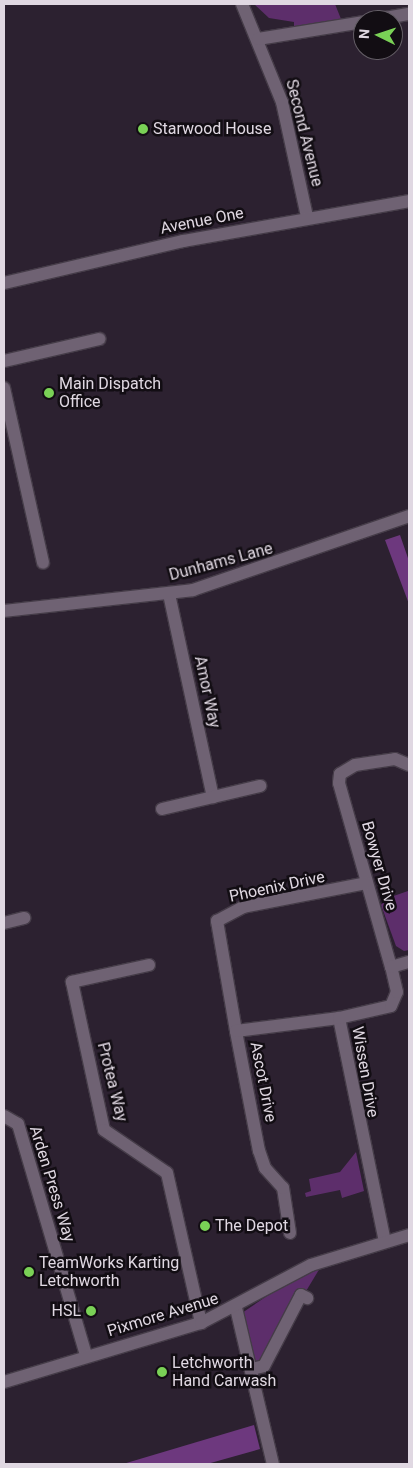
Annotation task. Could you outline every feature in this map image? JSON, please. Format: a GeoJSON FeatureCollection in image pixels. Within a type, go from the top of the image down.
{"type":"FeatureCollection","features":[{"type":"Feature","properties":{"kind":"street","name":"Second Avenue"},"geometry":{"type":"LineString","coordinates":[[242,4],[258,39],[282,102],[307,217]]}},
{"type":"Feature","properties":{"kind":"street"},"geometry":{"type":"LineString","coordinates":[[258,39],[353,24]]}},
{"type":"Feature","properties":{"kind":"street","name":"Avenue One"},"geometry":{"type":"LineString","coordinates":[[4,283],[125,253],[307,217],[409,201]]}},
{"type":"Feature","properties":{"kind":"street"},"geometry":{"type":"LineString","coordinates":[[4,361],[98,339]]}},
{"type":"Feature","properties":{"kind":"street"},"geometry":{"type":"LineString","coordinates":[[4,388],[43,563]]}},
{"type":"Feature","properties":{"kind":"street","name":"Dunhams Lane"},"geometry":{"type":"LineString","coordinates":[[4,611],[169,594],[261,569],[409,516]]}},
{"type":"Feature","properties":{"kind":"street","name":"Amor Way"},"geometry":{"type":"LineString","coordinates":[[169,594],[213,797]]}},
{"type":"Feature","properties":{"kind":"street","name":"Bowyer Drive"},"geometry":{"type":"LineString","coordinates":[[391,967],[343,802],[340,774],[355,765],[380,760],[409,765]]}},
{"type":"Feature","properties":{"kind":"street"},"geometry":{"type":"LineString","coordinates":[[162,809],[260,786]]}},
{"type":"Feature","properties":{"kind":"street","name":"Phoenix Drive"},"geometry":{"type":"LineString","coordinates":[[236,1031],[217,921],[243,907],[300,900],[367,883]]}},
{"type":"Feature","properties":{"kind":"street"},"geometry":{"type":"LineString","coordinates":[[4,923],[24,918]]}},
{"type":"Feature","properties":{"kind":"street"},"geometry":{"type":"LineString","coordinates":[[391,967],[409,962]]}},
{"type":"Feature","properties":{"kind":"street","name":"Protea Way"},"geometry":{"type":"LineString","coordinates":[[149,965],[72,982],[104,1130],[168,1173],[201,1324]]}},
{"type":"Feature","properties":{"kind":"street","name":"Wissen Drive"},"geometry":{"type":"LineString","coordinates":[[386,1242],[339,1018],[391,1006],[397,992],[391,967]]}},
{"type":"Feature","properties":{"kind":"street","name":"Ascot Drive"},"geometry":{"type":"LineString","coordinates":[[290,1233],[283,1188],[265,1168],[259,1151],[236,1031],[339,1018]]}},
{"type":"Feature","properties":{"kind":"street","name":"Arden Press Way"},"geometry":{"type":"LineString","coordinates":[[4,1116],[18,1124],[86,1356]]}},
{"type":"Feature","properties":{"kind":"street","name":"Pixmore Avenue"},"geometry":{"type":"LineString","coordinates":[[4,1382],[86,1356],[201,1324],[236,1308],[310,1265],[409,1235]]}},
{"type":"Feature","properties":{"kind":"street"},"geometry":{"type":"LineString","coordinates":[[252,1369],[264,1366],[301,1295],[307,1298]]}},
{"type":"Feature","properties":{"kind":"street"},"geometry":{"type":"LineString","coordinates":[[236,1308],[273,1464]]}},
{"type":"Feature","properties":{"kind":"shaded area"},"geometry":{"type":"Polygon","coordinates":[[[254,4],[335,4],[341,19],[294,27],[294,22],[269,18],[254,4]]]}},
{"type":"Feature","properties":{"kind":"shaded area"},"geometry":{"type":"Polygon","coordinates":[[[400,535],[409,561],[409,604],[385,540],[400,535]]]}},
{"type":"Feature","properties":{"kind":"shaded area"},"geometry":{"type":"Polygon","coordinates":[[[408,891],[409,950],[404,951],[396,946],[381,905],[385,899],[408,891]]]}},
{"type":"Feature","properties":{"kind":"shaded area"},"geometry":{"type":"Polygon","coordinates":[[[356,1152],[364,1191],[342,1198],[340,1190],[306,1197],[305,1193],[311,1191],[309,1179],[340,1172],[356,1152]]]}},
{"type":"Feature","properties":{"kind":"shaded area"},"geometry":{"type":"Polygon","coordinates":[[[320,1268],[262,1364],[253,1365],[242,1313],[292,1279],[320,1268]]]}},
{"type":"Feature","properties":{"kind":"shaded area"},"geometry":{"type":"Polygon","coordinates":[[[254,1425],[260,1449],[207,1464],[123,1464],[254,1425]]]}},
{"type":"Feature","properties":{"kind":"place","name":"Starwood House"},"geometry":{"type":"Point","coordinates":[143,129]}},
{"type":"Feature","properties":{"kind":"place","name":"Main Dispatch Office"},"geometry":{"type":"Point","coordinates":[49,393]}},
{"type":"Feature","properties":{"kind":"place","name":"The Depot"},"geometry":{"type":"Point","coordinates":[205,1226]}},
{"type":"Feature","properties":{"kind":"place","name":"TeamWorks Karting Letchworth"},"geometry":{"type":"Point","coordinates":[29,1272]}},
{"type":"Feature","properties":{"kind":"place","name":"HSL"},"geometry":{"type":"Point","coordinates":[91,1311]}},
{"type":"Feature","properties":{"kind":"place","name":"Letchworth Hand Carwash"},"geometry":{"type":"Point","coordinates":[162,1372]}}]}
